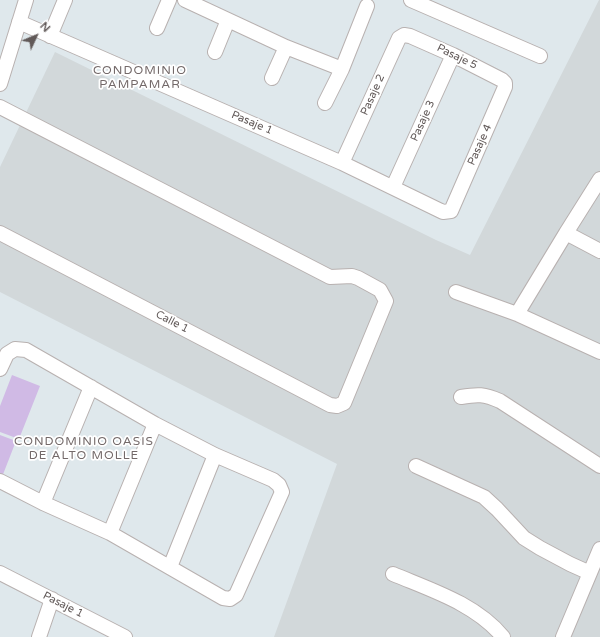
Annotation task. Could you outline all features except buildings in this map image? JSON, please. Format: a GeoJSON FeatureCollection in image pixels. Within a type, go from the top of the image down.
{"type":"FeatureCollection","features":[{"type":"Feature","properties":{"kind":"street"},"geometry":{"type":"LineString","coordinates":[[0,84],[26,0]]}},
{"type":"Feature","properties":{"kind":"street"},"geometry":{"type":"LineString","coordinates":[[50,36],[65,0]]}},
{"type":"Feature","properties":{"kind":"street"},"geometry":{"type":"LineString","coordinates":[[157,28],[169,0]]}},
{"type":"Feature","properties":{"kind":"street"},"geometry":{"type":"LineString","coordinates":[[185,0],[286,47],[342,68]]}},
{"type":"Feature","properties":{"kind":"street"},"geometry":{"type":"LineString","coordinates":[[411,0],[540,56]]}},
{"type":"Feature","properties":{"kind":"street"},"geometry":{"type":"LineString","coordinates":[[325,103],[342,68],[367,6]]}},
{"type":"Feature","properties":{"kind":"street"},"geometry":{"type":"LineString","coordinates":[[215,52],[228,20]]}},
{"type":"Feature","properties":{"kind":"street","name":"Pasaje 1"},"geometry":{"type":"LineString","coordinates":[[19,22],[342,162],[443,212],[451,211]]}},
{"type":"Feature","properties":{"kind":"street","name":"Pasaje 2"},"geometry":{"type":"LineString","coordinates":[[342,162],[399,38],[404,35],[410,36]]}},
{"type":"Feature","properties":{"kind":"street","name":"Pasaje 5"},"geometry":{"type":"LineString","coordinates":[[410,36],[454,55],[502,80]]}},
{"type":"Feature","properties":{"kind":"street"},"geometry":{"type":"LineString","coordinates":[[272,78],[286,47]]}},
{"type":"Feature","properties":{"kind":"street","name":"Pasaje 3"},"geometry":{"type":"LineString","coordinates":[[393,187],[454,55]]}},
{"type":"Feature","properties":{"kind":"street","name":"Pasaje 4"},"geometry":{"type":"LineString","coordinates":[[451,211],[505,87],[505,83],[502,80]]}},
{"type":"Feature","properties":{"kind":"street","name":"Calle 1"},"geometry":{"type":"LineString","coordinates":[[0,107],[330,277],[352,276],[358,278],[380,290],[386,301],[344,403],[337,406],[330,405],[0,234]]}},
{"type":"Feature","properties":{"kind":"street"},"geometry":{"type":"LineString","coordinates":[[517,314],[600,178]]}},
{"type":"Feature","properties":{"kind":"street"},"geometry":{"type":"LineString","coordinates":[[566,233],[600,251]]}},
{"type":"Feature","properties":{"kind":"street"},"geometry":{"type":"LineString","coordinates":[[456,292],[517,314],[600,352]]}},
{"type":"Feature","properties":{"kind":"street"},"geometry":{"type":"LineString","coordinates":[[0,369],[7,354],[15,349],[26,350],[155,424],[215,455],[273,480],[279,484],[282,492],[236,595],[230,599],[223,598],[110,533],[43,503],[0,481]]}},
{"type":"Feature","properties":{"kind":"street"},"geometry":{"type":"LineString","coordinates":[[43,503],[91,387]]}},
{"type":"Feature","properties":{"kind":"street"},"geometry":{"type":"LineString","coordinates":[[461,398],[479,394],[489,396],[500,401],[600,466]]}},
{"type":"Feature","properties":{"kind":"street"},"geometry":{"type":"LineString","coordinates":[[110,533],[155,424]]}},
{"type":"Feature","properties":{"kind":"street"},"geometry":{"type":"LineString","coordinates":[[170,567],[215,455]]}},
{"type":"Feature","properties":{"kind":"street"},"geometry":{"type":"LineString","coordinates":[[416,466],[484,497],[524,538],[558,558],[590,573]]}},
{"type":"Feature","properties":{"kind":"street"},"geometry":{"type":"LineString","coordinates":[[563,637],[600,549]]}},
{"type":"Feature","properties":{"kind":"street","name":"Pasaje 1"},"geometry":{"type":"LineString","coordinates":[[0,573],[52,599],[106,632],[125,637]]}},
{"type":"Feature","properties":{"kind":"street"},"geometry":{"type":"LineString","coordinates":[[393,574],[449,598],[475,612],[502,637]]}},
{"type":"Feature","properties":{"kind":"street"},"geometry":{"type":"LineString","coordinates":[[39,637],[52,599]]}},
{"type":"Feature","properties":{"kind":"shaded area"},"geometry":{"type":"Polygon","coordinates":[[[599,0],[600,637],[274,637],[337,464],[0,292],[0,167],[55,52],[436,240],[470,255],[599,0]]]}},
{"type":"Feature","properties":{"kind":"shaded area"},"geometry":{"type":"Polygon","coordinates":[[[12,375],[40,386],[19,439],[0,432],[0,406],[12,375]]]}},
{"type":"Feature","properties":{"kind":"shaded area"},"geometry":{"type":"Polygon","coordinates":[[[0,435],[16,441],[2,477],[0,476],[0,435]]]}},
{"type":"Feature","properties":{"kind":"district","name":"CONDOMINIO PAMPAMAR"},"geometry":{"type":"Point","coordinates":[140,78]}},
{"type":"Feature","properties":{"kind":"district","name":"CONDOMINIO OASIS DE ALTO MOLLE"},"geometry":{"type":"Point","coordinates":[84,449]}}]}
